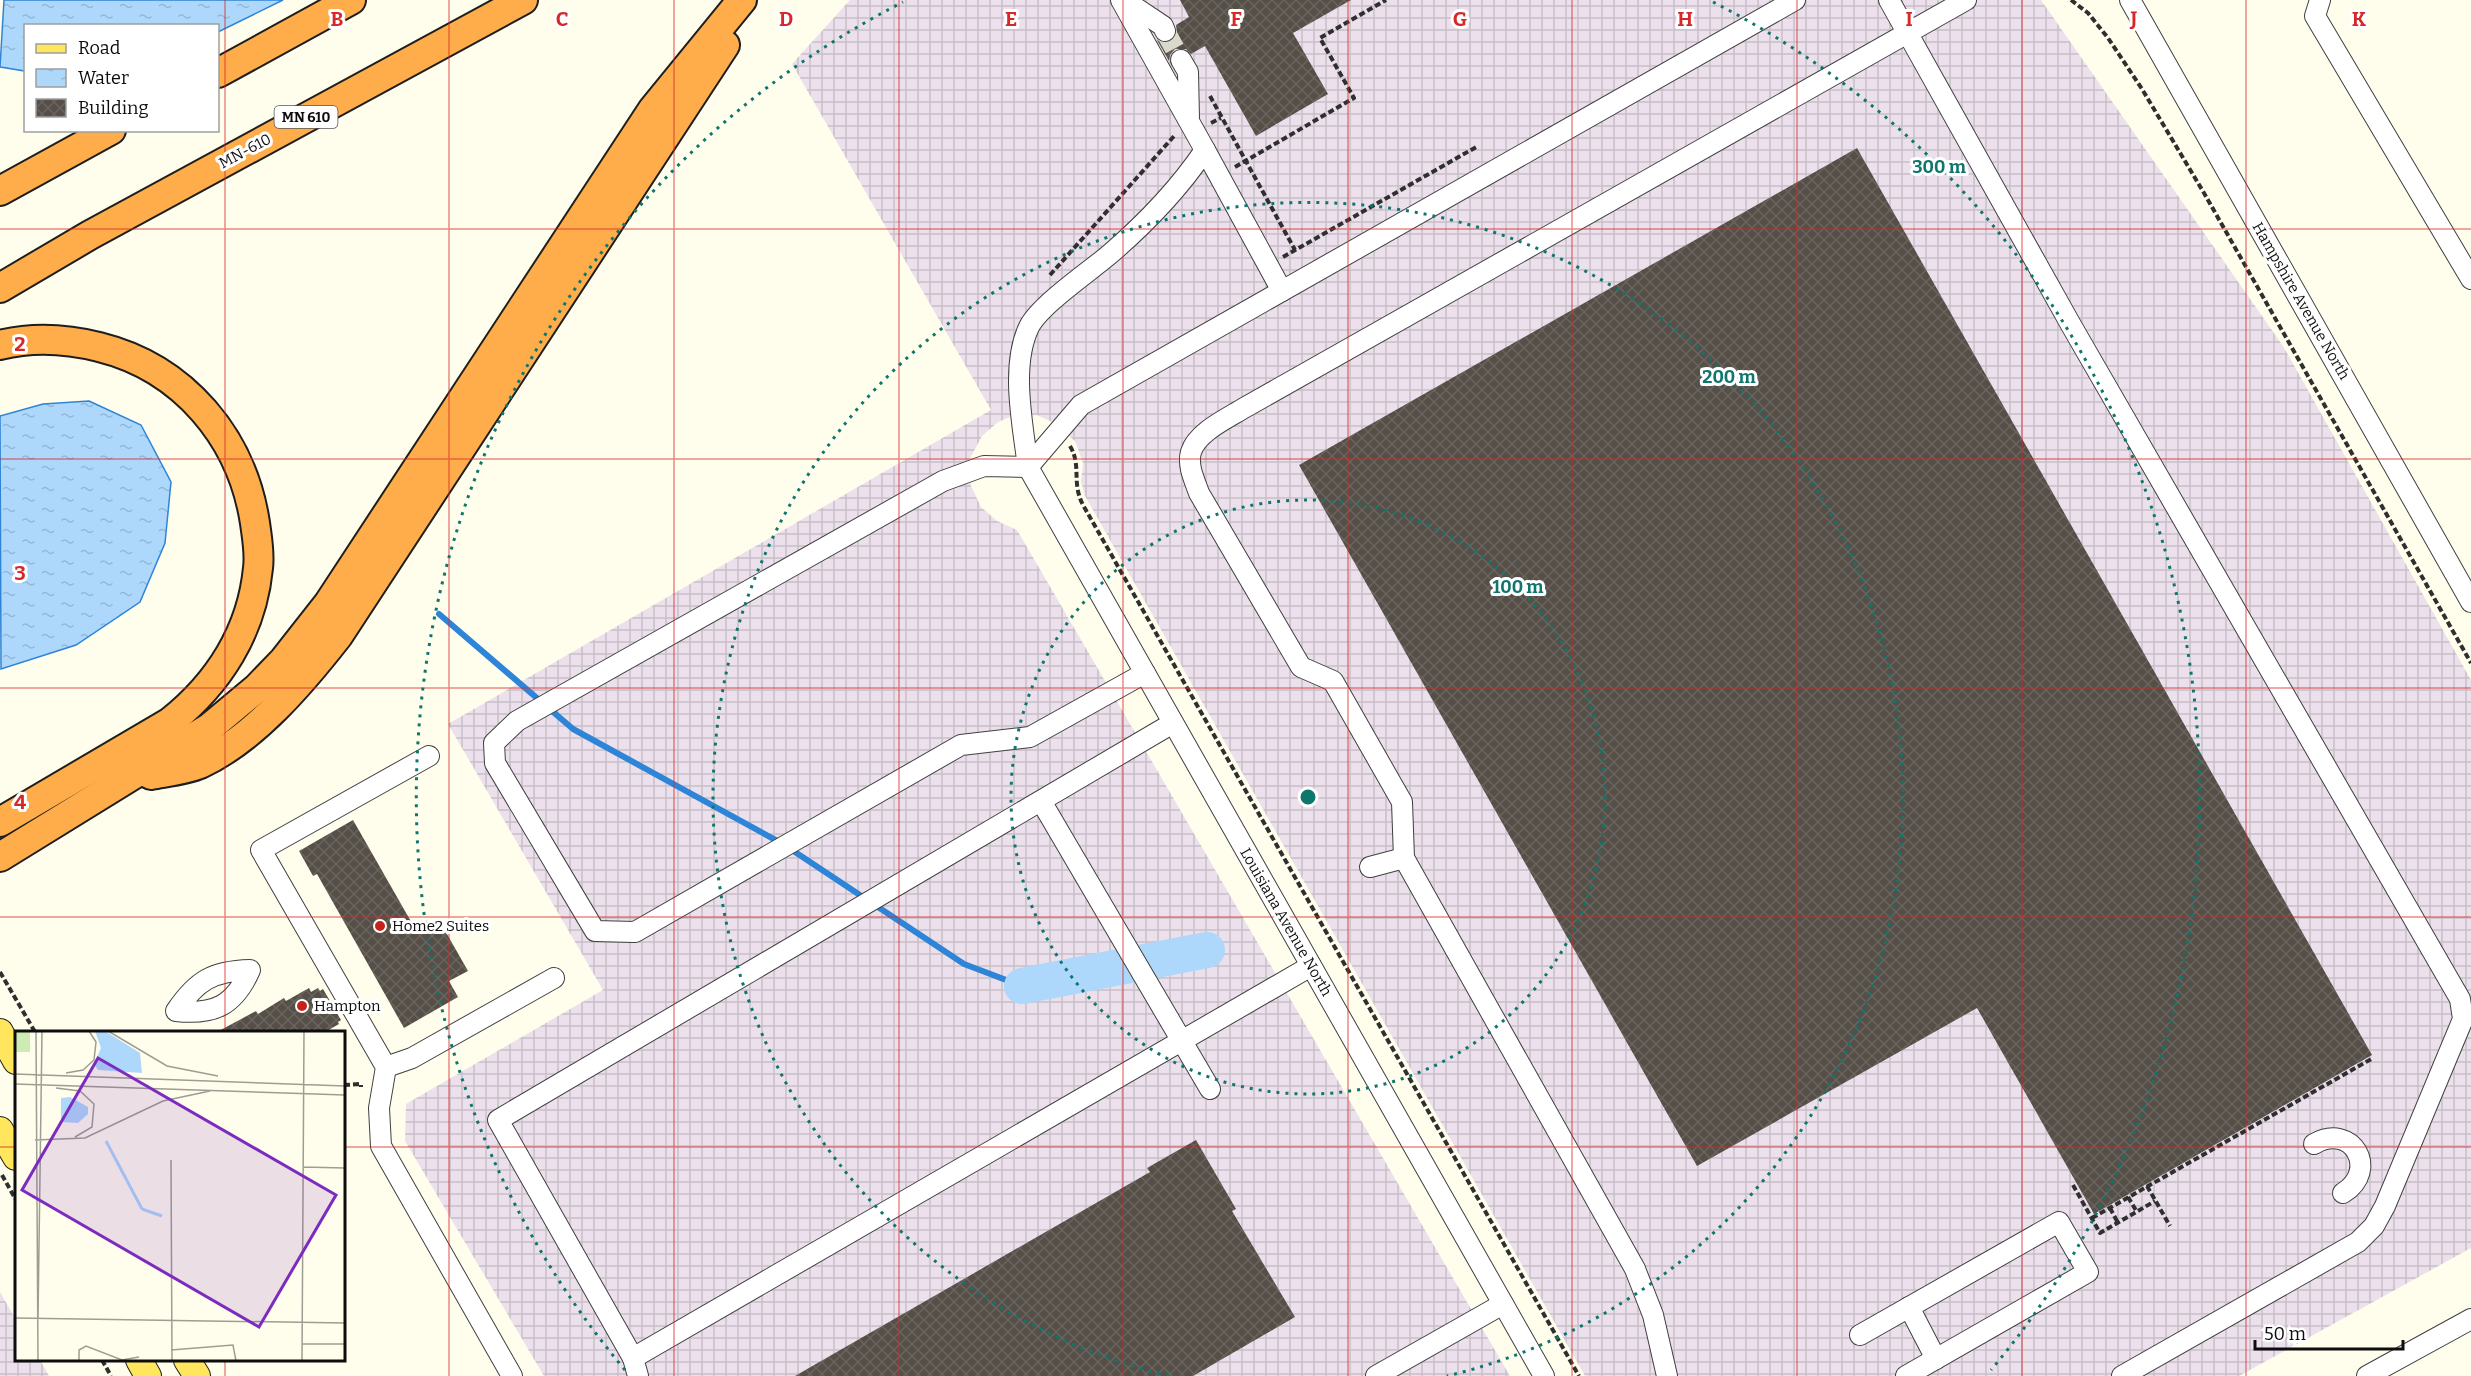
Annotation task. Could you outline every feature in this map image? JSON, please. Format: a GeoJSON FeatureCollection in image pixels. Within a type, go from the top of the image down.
{"type":"FeatureCollection","features":[{"type":"Feature","properties":{"kind":"highway"},"geometry":{"type":"LineString","coordinates":[[219,72],[351,0]]}},
{"type":"Feature","properties":{"kind":"highway","name":"MN-610"},"geometry":{"type":"LineString","coordinates":[[0,288],[90,235],[523,0]]}},
{"type":"Feature","properties":{"kind":"highway"},"geometry":{"type":"LineString","coordinates":[[0,856],[177,750],[235,708],[257,688],[310,629],[652,109],[742,0]]}},
{"type":"Feature","properties":{"kind":"highway"},"geometry":{"type":"LineString","coordinates":[[125,781],[198,765],[210,758],[228,747],[274,708],[315,665],[338,636],[691,94],[761,0]]}},
{"type":"Feature","properties":{"kind":"highway"},"geometry":{"type":"LineString","coordinates":[[0,191],[107,132]]}},
{"type":"Feature","properties":{"kind":"highway"},"geometry":{"type":"LineString","coordinates":[[0,345],[12,342],[64,340],[98,346],[130,356],[173,381],[188,393],[223,434],[236,460],[252,505],[259,567],[255,591],[240,636],[226,663],[193,704],[170,722],[0,822]]}},
{"type":"Feature","properties":{"kind":"main road"},"geometry":{"type":"LineString","coordinates":[[0,1032],[15,1059]]}},
{"type":"Feature","properties":{"kind":"main road"},"geometry":{"type":"LineString","coordinates":[[0,1130],[15,1155]]}},
{"type":"Feature","properties":{"kind":"main road"},"geometry":{"type":"LineString","coordinates":[[140,1361],[148,1376]]}},
{"type":"Feature","properties":{"kind":"main road"},"geometry":{"type":"LineString","coordinates":[[188,1361],[196,1376]]}},
{"type":"Feature","properties":{"kind":"street"},"geometry":{"type":"LineString","coordinates":[[1122,0],[1162,26],[1165,31]]}},
{"type":"Feature","properties":{"kind":"street"},"geometry":{"type":"LineString","coordinates":[[1122,0],[1282,291]]}},
{"type":"Feature","properties":{"kind":"street"},"geometry":{"type":"LineString","coordinates":[[1145,673],[1030,737],[961,745],[635,932],[595,931],[495,763],[494,743],[517,721],[942,481],[984,466],[1028,467],[1081,405],[1795,0]]}},
{"type":"Feature","properties":{"kind":"street"},"geometry":{"type":"LineString","coordinates":[[1889,0],[2071,325],[2460,999],[2463,1019],[2385,1206],[2374,1226],[2358,1242],[2122,1376]]}},
{"type":"Feature","properties":{"kind":"street"},"geometry":{"type":"LineString","coordinates":[[1667,1376],[1653,1315],[1635,1269],[1404,858],[1402,802],[1333,681],[1300,667],[1199,493],[1191,469],[1191,452],[1200,438],[1244,408],[1966,0]]}},
{"type":"Feature","properties":{"kind":"street","name":"Hampshire Avenue North"},"geometry":{"type":"LineString","coordinates":[[2130,0],[2471,602]]}},
{"type":"Feature","properties":{"kind":"street"},"geometry":{"type":"LineString","coordinates":[[2320,0],[2315,16],[2471,279]]}},
{"type":"Feature","properties":{"kind":"street"},"geometry":{"type":"LineString","coordinates":[[1181,60],[1188,72],[1191,125]]}},
{"type":"Feature","properties":{"kind":"street"},"geometry":{"type":"LineString","coordinates":[[1028,467],[1020,402],[1021,355],[1029,326],[1053,301],[1153,215],[1189,174],[1205,150]]}},
{"type":"Feature","properties":{"kind":"street","name":"Louisiana Avenue North"},"geometry":{"type":"LineString","coordinates":[[1028,467],[1544,1376]]}},
{"type":"Feature","properties":{"kind":"street"},"geometry":{"type":"LineString","coordinates":[[1173,723],[498,1120],[635,1367],[1311,966]]}},
{"type":"Feature","properties":{"kind":"street"},"geometry":{"type":"LineString","coordinates":[[429,756],[261,850],[386,1067],[379,1108],[381,1146],[512,1376]]}},
{"type":"Feature","properties":{"kind":"street"},"geometry":{"type":"LineString","coordinates":[[1041,801],[1210,1089]]}},
{"type":"Feature","properties":{"kind":"street"},"geometry":{"type":"LineString","coordinates":[[1370,867],[1404,858]]}},
{"type":"Feature","properties":{"kind":"street"},"geometry":{"type":"LineString","coordinates":[[250,970],[236,996],[209,1012],[176,1011],[191,989],[223,971],[250,970]]}},
{"type":"Feature","properties":{"kind":"street"},"geometry":{"type":"LineString","coordinates":[[386,1067],[412,1058],[554,978]]}},
{"type":"Feature","properties":{"kind":"street"},"geometry":{"type":"LineString","coordinates":[[2314,1144],[2323,1139],[2333,1138],[2351,1145],[2358,1152],[2361,1171],[2351,1188],[2343,1193]]}},
{"type":"Feature","properties":{"kind":"street"},"geometry":{"type":"LineString","coordinates":[[1860,1335],[2059,1222],[2088,1272],[1906,1376]]}},
{"type":"Feature","properties":{"kind":"street"},"geometry":{"type":"LineString","coordinates":[[1376,1376],[1503,1304]]}},
{"type":"Feature","properties":{"kind":"street"},"geometry":{"type":"LineString","coordinates":[[1909,1307],[1936,1359]]}},
{"type":"Feature","properties":{"kind":"street"},"geometry":{"type":"LineString","coordinates":[[2367,1376],[2471,1319]]}},
{"type":"Feature","properties":{"kind":"path"},"geometry":{"type":"LineString","coordinates":[[1219,176],[1354,98],[1320,38],[1386,0]]}},
{"type":"Feature","properties":{"kind":"path"},"geometry":{"type":"LineString","coordinates":[[2071,0],[2088,13],[2148,99],[2204,193],[2471,663]]}},
{"type":"Feature","properties":{"kind":"path"},"geometry":{"type":"LineString","coordinates":[[1210,92],[1210,100],[1295,250]]}},
{"type":"Feature","properties":{"kind":"path"},"geometry":{"type":"LineString","coordinates":[[1045,280],[1177,133],[1191,125],[1213,123],[1221,118]]}},
{"type":"Feature","properties":{"kind":"path"},"geometry":{"type":"LineString","coordinates":[[1256,245],[1273,241],[1282,257],[1478,146]]}},
{"type":"Feature","properties":{"kind":"path"},"geometry":{"type":"LineString","coordinates":[[1059,432],[1072,449],[1076,460],[1075,484],[1083,505],[1579,1376]]}},
{"type":"Feature","properties":{"kind":"path"},"geometry":{"type":"LineString","coordinates":[[0,972],[34,1031]]}},
{"type":"Feature","properties":{"kind":"path"},"geometry":{"type":"LineString","coordinates":[[2092,1218],[2373,1058]]}},
{"type":"Feature","properties":{"kind":"path"},"geometry":{"type":"LineString","coordinates":[[0,1171],[15,1198]]}},
{"type":"Feature","properties":{"kind":"path"},"geometry":{"type":"LineString","coordinates":[[2073,1185],[2100,1233],[2155,1201]]}},
{"type":"Feature","properties":{"kind":"path"},"geometry":{"type":"LineString","coordinates":[[2147,1186],[2170,1226]]}},
{"type":"Feature","properties":{"kind":"path"},"geometry":{"type":"LineString","coordinates":[[2128,1197],[2137,1212]]}},
{"type":"Feature","properties":{"kind":"path"},"geometry":{"type":"LineString","coordinates":[[2110,1208],[2118,1223]]}},
{"type":"Feature","properties":{"kind":"path"},"geometry":{"type":"LineString","coordinates":[[103,1361],[111,1376]]}},
{"type":"Feature","properties":{"kind":"shaded area"},"geometry":{"type":"Polygon","coordinates":[[[850,0],[2041,0],[2283,346],[2471,680],[2471,1248],[2239,1376],[1585,1376],[1085,496],[1081,481],[1083,463],[1075,441],[1052,422],[1037,415],[1010,417],[998,422],[982,436],[968,462],[971,486],[981,507],[997,521],[1017,530],[1510,1376],[544,1376],[405,1141],[406,1104],[603,990],[448,724],[991,410],[792,64],[850,0]]]}},
{"type":"Feature","properties":{"kind":"shaded area"},"geometry":{"type":"Polygon","coordinates":[[[0,1292],[15,1318],[15,1361],[41,1361],[49,1376],[0,1376],[0,1292]]]}},
{"type":"Feature","properties":{"kind":"water"},"geometry":{"type":"Polygon","coordinates":[[[4,0],[283,0],[219,32],[219,24],[24,24],[24,71],[0,67],[4,0]]]}},
{"type":"Feature","properties":{"kind":"water"},"geometry":{"type":"Polygon","coordinates":[[[89,401],[141,425],[171,482],[165,543],[140,602],[76,645],[1,669],[0,416],[43,404],[89,401]]]}},
{"type":"Feature","properties":{"kind":"building"},"geometry":{"type":"Polygon","coordinates":[[[1180,0],[1351,0],[1293,33],[1328,94],[1256,136],[1205,46],[1191,54],[1186,49],[1175,49],[1169,61],[1157,40],[1163,43],[1170,42],[1177,33],[1176,25],[1189,17],[1180,0]]]}},
{"type":"Feature","properties":{"kind":"building"},"geometry":{"type":"Polygon","coordinates":[[[1857,148],[2372,1055],[2094,1214],[1977,1008],[1697,1166],[1299,465],[1857,148]]]}},
{"type":"Feature","properties":{"kind":"building","name":"Home2 Suites"},"geometry":{"type":"Polygon","coordinates":[[[353,820],[417,932],[439,920],[468,971],[449,981],[458,997],[404,1028],[317,874],[313,876],[299,851],[353,820]]]}},
{"type":"Feature","properties":{"kind":"building","name":"Hampton"},"geometry":{"type":"Polygon","coordinates":[[[309,988],[311,992],[318,988],[320,991],[323,989],[341,1020],[339,1024],[327,1031],[219,1031],[256,1011],[258,1014],[284,998],[286,1001],[309,988]]]}},
{"type":"Feature","properties":{"kind":"building"},"geometry":{"type":"Polygon","coordinates":[[[1196,1140],[1236,1209],[1232,1211],[1295,1317],[1193,1376],[795,1376],[1150,1172],[1147,1168],[1196,1140]]]}},
{"type":"Feature","properties":{"kind":"waterway"},"geometry":{"type":"LineString","coordinates":[[439,614],[573,729],[781,843]]}},
{"type":"Feature","properties":{"kind":"waterway"},"geometry":{"type":"LineString","coordinates":[[789,848],[964,964],[1022,986]]}},
{"type":"Feature","properties":{"kind":"waterway"},"geometry":{"type":"LineString","coordinates":[[1022,986],[1207,950]]}},
{"type":"Feature","properties":{"kind":"tunnel"},"geometry":{"type":"LineString","coordinates":[[1165,31],[1181,60]]}},
{"type":"Feature","properties":{"kind":"place","name":"Home2 Suites"},"geometry":{"type":"Point","coordinates":[380,926]}},
{"type":"Feature","properties":{"kind":"place","name":"Hampton"},"geometry":{"type":"Point","coordinates":[302,1006]}}]}
